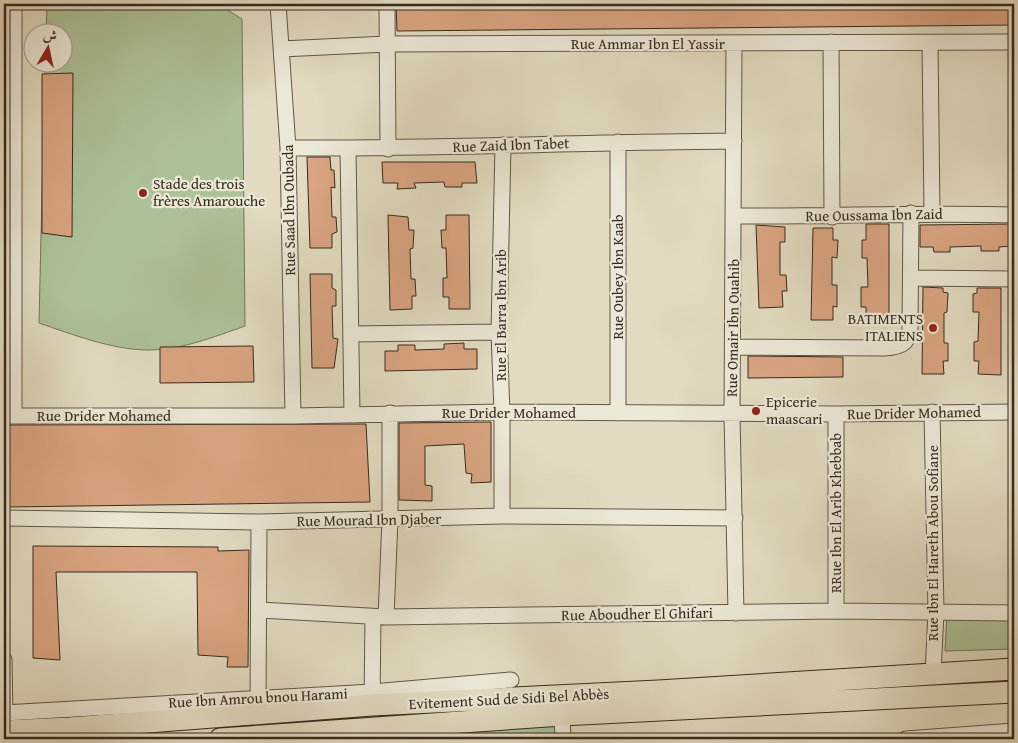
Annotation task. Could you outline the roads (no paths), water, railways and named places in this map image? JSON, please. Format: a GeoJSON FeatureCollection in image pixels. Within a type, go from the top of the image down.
{"type":"FeatureCollection","features":[{"type":"Feature","properties":{"kind":"highway","name":"Evitement Sud de Sidi Bel Abbès"},"geometry":{"type":"LineString","coordinates":[[4,719],[372,699],[667,691],[1014,670]]}},
{"type":"Feature","properties":{"kind":"highway","name":"Evitement Sud de Sidi Bel Abbès"},"geometry":{"type":"LineString","coordinates":[[220,739],[562,715],[1014,692]]}},
{"type":"Feature","properties":{"kind":"street"},"geometry":{"type":"LineString","coordinates":[[9,416],[8,191],[14,4]]}},
{"type":"Feature","properties":{"kind":"street","name":"Rue Saad Ibn Oubada"},"geometry":{"type":"LineString","coordinates":[[278,4],[288,148],[294,416]]}},
{"type":"Feature","properties":{"kind":"street"},"geometry":{"type":"LineString","coordinates":[[387,4],[388,149]]}},
{"type":"Feature","properties":{"kind":"street"},"geometry":{"type":"LineString","coordinates":[[831,42],[832,217]]}},
{"type":"Feature","properties":{"kind":"street","name":"Rue Ammar Ibn El Yassir"},"geometry":{"type":"LineString","coordinates":[[282,49],[386,44],[1014,42]]}},
{"type":"Feature","properties":{"kind":"street","name":"Rue Omair Ibn Ouahib"},"geometry":{"type":"LineString","coordinates":[[734,43],[732,414],[736,613]]}},
{"type":"Feature","properties":{"kind":"street"},"geometry":{"type":"LineString","coordinates":[[930,43],[932,212]]}},
{"type":"Feature","properties":{"kind":"street","name":"Rue Zaid Ibn Tabet"},"geometry":{"type":"LineString","coordinates":[[288,148],[388,149],[618,142],[734,142]]}},
{"type":"Feature","properties":{"kind":"street","name":"Rue Oubey Ibn Kaab"},"geometry":{"type":"LineString","coordinates":[[618,142],[618,413]]}},
{"type":"Feature","properties":{"kind":"street","name":"Rue El Barra Ibn Arib"},"geometry":{"type":"LineString","coordinates":[[502,516],[502,412],[499,332],[503,145]]}},
{"type":"Feature","properties":{"kind":"street"},"geometry":{"type":"LineString","coordinates":[[348,148],[352,415]]}},
{"type":"Feature","properties":{"kind":"street","name":"Rue Oussama Ibn Zaid"},"geometry":{"type":"LineString","coordinates":[[734,216],[832,217],[932,212],[1014,215]]}},
{"type":"Feature","properties":{"kind":"street"},"geometry":{"type":"LineString","coordinates":[[733,346],[884,348],[901,346],[909,335],[912,278],[911,213]]}},
{"type":"Feature","properties":{"kind":"street"},"geometry":{"type":"LineString","coordinates":[[912,278],[1014,279]]}},
{"type":"Feature","properties":{"kind":"street"},"geometry":{"type":"LineString","coordinates":[[352,334],[499,332]]}},
{"type":"Feature","properties":{"kind":"street","name":"Rue Drider Mohamed"},"geometry":{"type":"LineString","coordinates":[[9,416],[294,416],[502,412],[732,414],[1014,412]]}},
{"type":"Feature","properties":{"kind":"street","name":"Rue Ibn El Hareth Abou Sofiane"},"geometry":{"type":"LineString","coordinates":[[932,412],[936,612],[932,674]]}},
{"type":"Feature","properties":{"kind":"street"},"geometry":{"type":"LineString","coordinates":[[390,413],[390,519],[372,699],[511,680]]}},
{"type":"Feature","properties":{"kind":"street","name":"RRue Ibn El Arib Khebbab"},"geometry":{"type":"LineString","coordinates":[[836,414],[836,611]]}},
{"type":"Feature","properties":{"kind":"street","name":"Rue Mourad Ibn Djaber"},"geometry":{"type":"LineString","coordinates":[[4,518],[259,522],[502,516],[735,518]]}},
{"type":"Feature","properties":{"kind":"street"},"geometry":{"type":"LineString","coordinates":[[258,706],[259,522]]}},
{"type":"Feature","properties":{"kind":"street","name":"Rue Aboudher El Ghifari"},"geometry":{"type":"LineString","coordinates":[[260,610],[380,617],[836,611],[1014,613]]}},
{"type":"Feature","properties":{"kind":"street"},"geometry":{"type":"LineString","coordinates":[[4,660],[4,719]]}},
{"type":"Feature","properties":{"kind":"street"},"geometry":{"type":"LineString","coordinates":[[562,715],[563,739]]}},
{"type":"Feature","properties":{"kind":"street"},"geometry":{"type":"LineString","coordinates":[[906,739],[1014,732]]}},
{"type":"Feature","properties":{"kind":"place","name":"Stade des trois frères Amarouche"},"geometry":{"type":"Point","coordinates":[143,193]}},
{"type":"Feature","properties":{"kind":"place","name":"BATIMENTS ITALIENS"},"geometry":{"type":"Point","coordinates":[933,328]}},
{"type":"Feature","properties":{"kind":"place","name":"Epicerie maascari"},"geometry":{"type":"Point","coordinates":[756,411]}}]}
